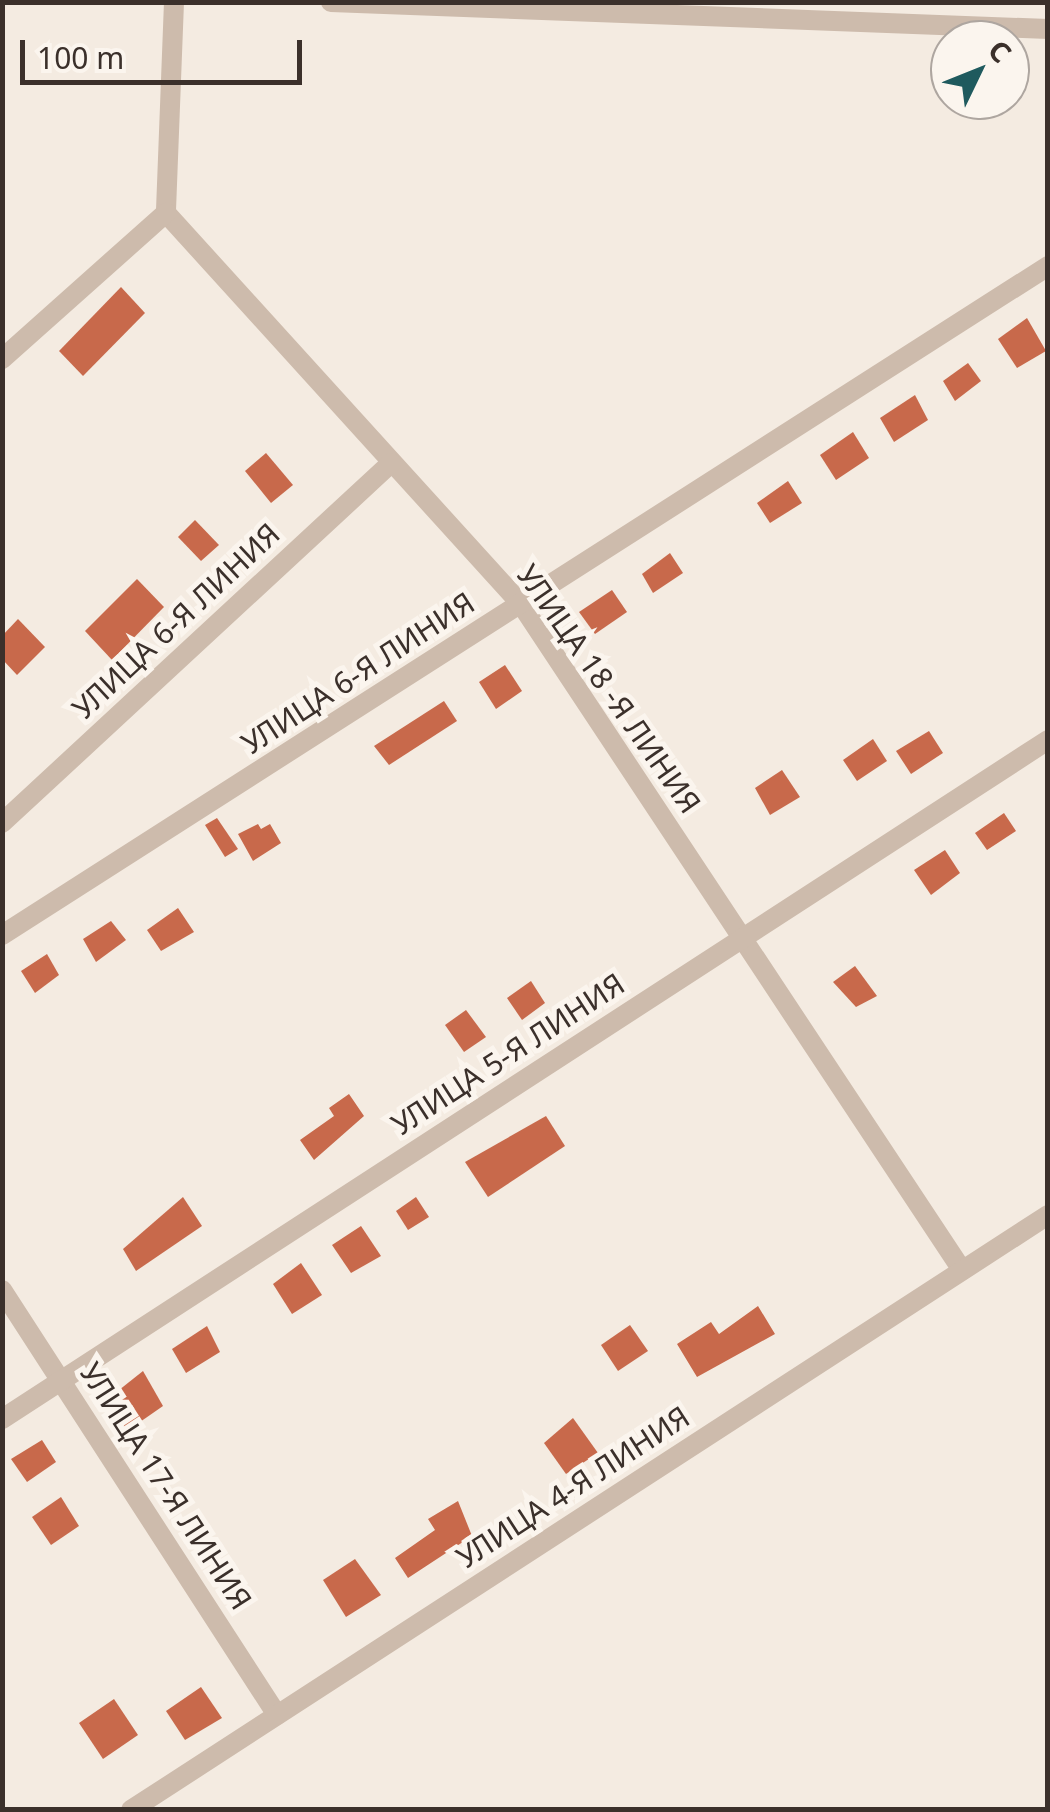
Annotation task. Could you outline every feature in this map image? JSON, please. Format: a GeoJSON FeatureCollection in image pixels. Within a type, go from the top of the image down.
{"type":"FeatureCollection","features":[{"type":"Feature","properties":{"kind":"street"},"geometry":{"type":"LineString","coordinates":[[2,360],[166,213],[174,2]]}},
{"type":"Feature","properties":{"kind":"street"},"geometry":{"type":"LineString","coordinates":[[331,2],[1048,30]]}},
{"type":"Feature","properties":{"kind":"street","name":"УЛИЦА 18 -Я ЛИНИЯ"},"geometry":{"type":"LineString","coordinates":[[166,213],[521,604],[962,1270]]}},
{"type":"Feature","properties":{"kind":"street","name":"УЛИЦА 6-Я ЛИНИЯ"},"geometry":{"type":"LineString","coordinates":[[2,936],[1048,266]]}},
{"type":"Feature","properties":{"kind":"street","name":"УЛИЦА 6-Я ЛИНИЯ"},"geometry":{"type":"LineString","coordinates":[[2,822],[390,463]]}},
{"type":"Feature","properties":{"kind":"street","name":"УЛИЦА 5-Я ЛИНИЯ"},"geometry":{"type":"LineString","coordinates":[[2,1419],[1048,740]]}},
{"type":"Feature","properties":{"kind":"street","name":"УЛИЦА 4-Я ЛИНИЯ"},"geometry":{"type":"LineString","coordinates":[[131,1810],[1048,1215]]}},
{"type":"Feature","properties":{"kind":"street","name":"УЛИЦА 17-Я ЛИНИЯ"},"geometry":{"type":"LineString","coordinates":[[2,1290],[277,1715]]}},
{"type":"Feature","properties":{"kind":"building"},"geometry":{"type":"Polygon","coordinates":[[[121,287],[145,313],[83,376],[59,351],[121,287]]]}},
{"type":"Feature","properties":{"kind":"building"},"geometry":{"type":"Polygon","coordinates":[[[1027,318],[1046,351],[1017,368],[998,339],[1027,318]]]}},
{"type":"Feature","properties":{"kind":"building"},"geometry":{"type":"Polygon","coordinates":[[[968,363],[981,381],[955,401],[943,381],[968,363]]]}},
{"type":"Feature","properties":{"kind":"building"},"geometry":{"type":"Polygon","coordinates":[[[915,395],[928,420],[894,442],[880,418],[915,395]]]}},
{"type":"Feature","properties":{"kind":"building"},"geometry":{"type":"Polygon","coordinates":[[[853,432],[869,458],[836,480],[820,455],[853,432]]]}},
{"type":"Feature","properties":{"kind":"building"},"geometry":{"type":"Polygon","coordinates":[[[266,453],[293,485],[271,503],[245,471],[266,453]]]}},
{"type":"Feature","properties":{"kind":"building"},"geometry":{"type":"Polygon","coordinates":[[[788,481],[802,503],[770,523],[757,503],[788,481]]]}},
{"type":"Feature","properties":{"kind":"building"},"geometry":{"type":"Polygon","coordinates":[[[195,520],[219,545],[201,561],[178,537],[195,520]]]}},
{"type":"Feature","properties":{"kind":"building"},"geometry":{"type":"Polygon","coordinates":[[[670,553],[683,573],[653,593],[642,574],[670,553]]]}},
{"type":"Feature","properties":{"kind":"building"},"geometry":{"type":"Polygon","coordinates":[[[137,579],[164,607],[112,660],[85,631],[137,579]]]}},
{"type":"Feature","properties":{"kind":"building"},"geometry":{"type":"Polygon","coordinates":[[[612,590],[627,612],[595,634],[579,612],[612,590]]]}},
{"type":"Feature","properties":{"kind":"building"},"geometry":{"type":"Polygon","coordinates":[[[18,619],[45,647],[17,675],[2,659],[2,636],[18,619]]]}},
{"type":"Feature","properties":{"kind":"building"},"geometry":{"type":"Polygon","coordinates":[[[505,665],[522,691],[496,709],[479,682],[505,665]]]}},
{"type":"Feature","properties":{"kind":"building"},"geometry":{"type":"Polygon","coordinates":[[[444,701],[457,721],[389,765],[374,746],[444,701]]]}},
{"type":"Feature","properties":{"kind":"building"},"geometry":{"type":"Polygon","coordinates":[[[929,731],[943,753],[911,774],[896,751],[929,731]]]}},
{"type":"Feature","properties":{"kind":"building"},"geometry":{"type":"Polygon","coordinates":[[[873,739],[887,761],[857,781],[843,760],[873,739]]]}},
{"type":"Feature","properties":{"kind":"building"},"geometry":{"type":"Polygon","coordinates":[[[782,770],[800,797],[770,815],[755,788],[782,770]]]}},
{"type":"Feature","properties":{"kind":"building"},"geometry":{"type":"Polygon","coordinates":[[[1004,813],[1016,831],[987,850],[975,833],[1004,813]]]}},
{"type":"Feature","properties":{"kind":"building"},"geometry":{"type":"Polygon","coordinates":[[[217,818],[238,849],[225,857],[205,825],[217,818]]]}},
{"type":"Feature","properties":{"kind":"building"},"geometry":{"type":"Polygon","coordinates":[[[258,824],[261,829],[270,824],[281,843],[253,861],[238,834],[258,824]]]}},
{"type":"Feature","properties":{"kind":"building"},"geometry":{"type":"Polygon","coordinates":[[[945,850],[960,873],[931,895],[914,870],[945,850]]]}},
{"type":"Feature","properties":{"kind":"building"},"geometry":{"type":"Polygon","coordinates":[[[178,908],[194,932],[161,951],[147,930],[178,908]]]}},
{"type":"Feature","properties":{"kind":"building"},"geometry":{"type":"Polygon","coordinates":[[[111,921],[126,940],[96,962],[83,939],[111,921]]]}},
{"type":"Feature","properties":{"kind":"building"},"geometry":{"type":"Polygon","coordinates":[[[47,954],[59,975],[35,993],[21,971],[47,954]]]}},
{"type":"Feature","properties":{"kind":"building"},"geometry":{"type":"Polygon","coordinates":[[[855,966],[877,996],[856,1007],[833,982],[855,966]]]}},
{"type":"Feature","properties":{"kind":"building"},"geometry":{"type":"Polygon","coordinates":[[[531,981],[545,1003],[522,1020],[507,998],[531,981]]]}},
{"type":"Feature","properties":{"kind":"building"},"geometry":{"type":"Polygon","coordinates":[[[466,1010],[486,1037],[464,1052],[445,1025],[466,1010]]]}},
{"type":"Feature","properties":{"kind":"building"},"geometry":{"type":"Polygon","coordinates":[[[349,1094],[364,1116],[314,1160],[300,1140],[334,1116],[329,1108],[349,1094]]]}},
{"type":"Feature","properties":{"kind":"building"},"geometry":{"type":"Polygon","coordinates":[[[546,1116],[565,1146],[488,1197],[465,1162],[546,1116]]]}},
{"type":"Feature","properties":{"kind":"building"},"geometry":{"type":"Polygon","coordinates":[[[183,1197],[202,1226],[136,1271],[123,1249],[183,1197]]]}},
{"type":"Feature","properties":{"kind":"building"},"geometry":{"type":"Polygon","coordinates":[[[416,1197],[429,1217],[408,1230],[396,1211],[416,1197]]]}},
{"type":"Feature","properties":{"kind":"building"},"geometry":{"type":"Polygon","coordinates":[[[361,1226],[381,1256],[351,1273],[332,1245],[361,1226]]]}},
{"type":"Feature","properties":{"kind":"building"},"geometry":{"type":"Polygon","coordinates":[[[301,1263],[322,1295],[292,1314],[273,1284],[301,1263]]]}},
{"type":"Feature","properties":{"kind":"building"},"geometry":{"type":"Polygon","coordinates":[[[758,1306],[775,1334],[697,1377],[677,1344],[711,1322],[719,1334],[758,1306]]]}},
{"type":"Feature","properties":{"kind":"building"},"geometry":{"type":"Polygon","coordinates":[[[630,1325],[648,1351],[618,1371],[601,1345],[630,1325]]]}},
{"type":"Feature","properties":{"kind":"building"},"geometry":{"type":"Polygon","coordinates":[[[207,1326],[220,1352],[186,1373],[172,1349],[207,1326]]]}},
{"type":"Feature","properties":{"kind":"building"},"geometry":{"type":"Polygon","coordinates":[[[143,1371],[163,1406],[127,1431],[109,1398],[143,1371]]]}},
{"type":"Feature","properties":{"kind":"building"},"geometry":{"type":"Polygon","coordinates":[[[573,1418],[598,1453],[566,1474],[544,1443],[573,1418]]]}},
{"type":"Feature","properties":{"kind":"building"},"geometry":{"type":"Polygon","coordinates":[[[42,1440],[56,1462],[27,1482],[11,1459],[42,1440]]]}},
{"type":"Feature","properties":{"kind":"building"},"geometry":{"type":"Polygon","coordinates":[[[61,1497],[79,1526],[51,1545],[32,1517],[61,1497]]]}},
{"type":"Feature","properties":{"kind":"building"},"geometry":{"type":"Polygon","coordinates":[[[458,1501],[472,1536],[408,1578],[395,1558],[435,1530],[428,1519],[458,1501]]]}},
{"type":"Feature","properties":{"kind":"building"},"geometry":{"type":"Polygon","coordinates":[[[355,1559],[381,1595],[346,1617],[323,1580],[355,1559]]]}},
{"type":"Feature","properties":{"kind":"building"},"geometry":{"type":"Polygon","coordinates":[[[201,1687],[222,1718],[185,1740],[166,1711],[201,1687]]]}},
{"type":"Feature","properties":{"kind":"building"},"geometry":{"type":"Polygon","coordinates":[[[114,1699],[138,1735],[103,1759],[79,1723],[114,1699]]]}}]}
